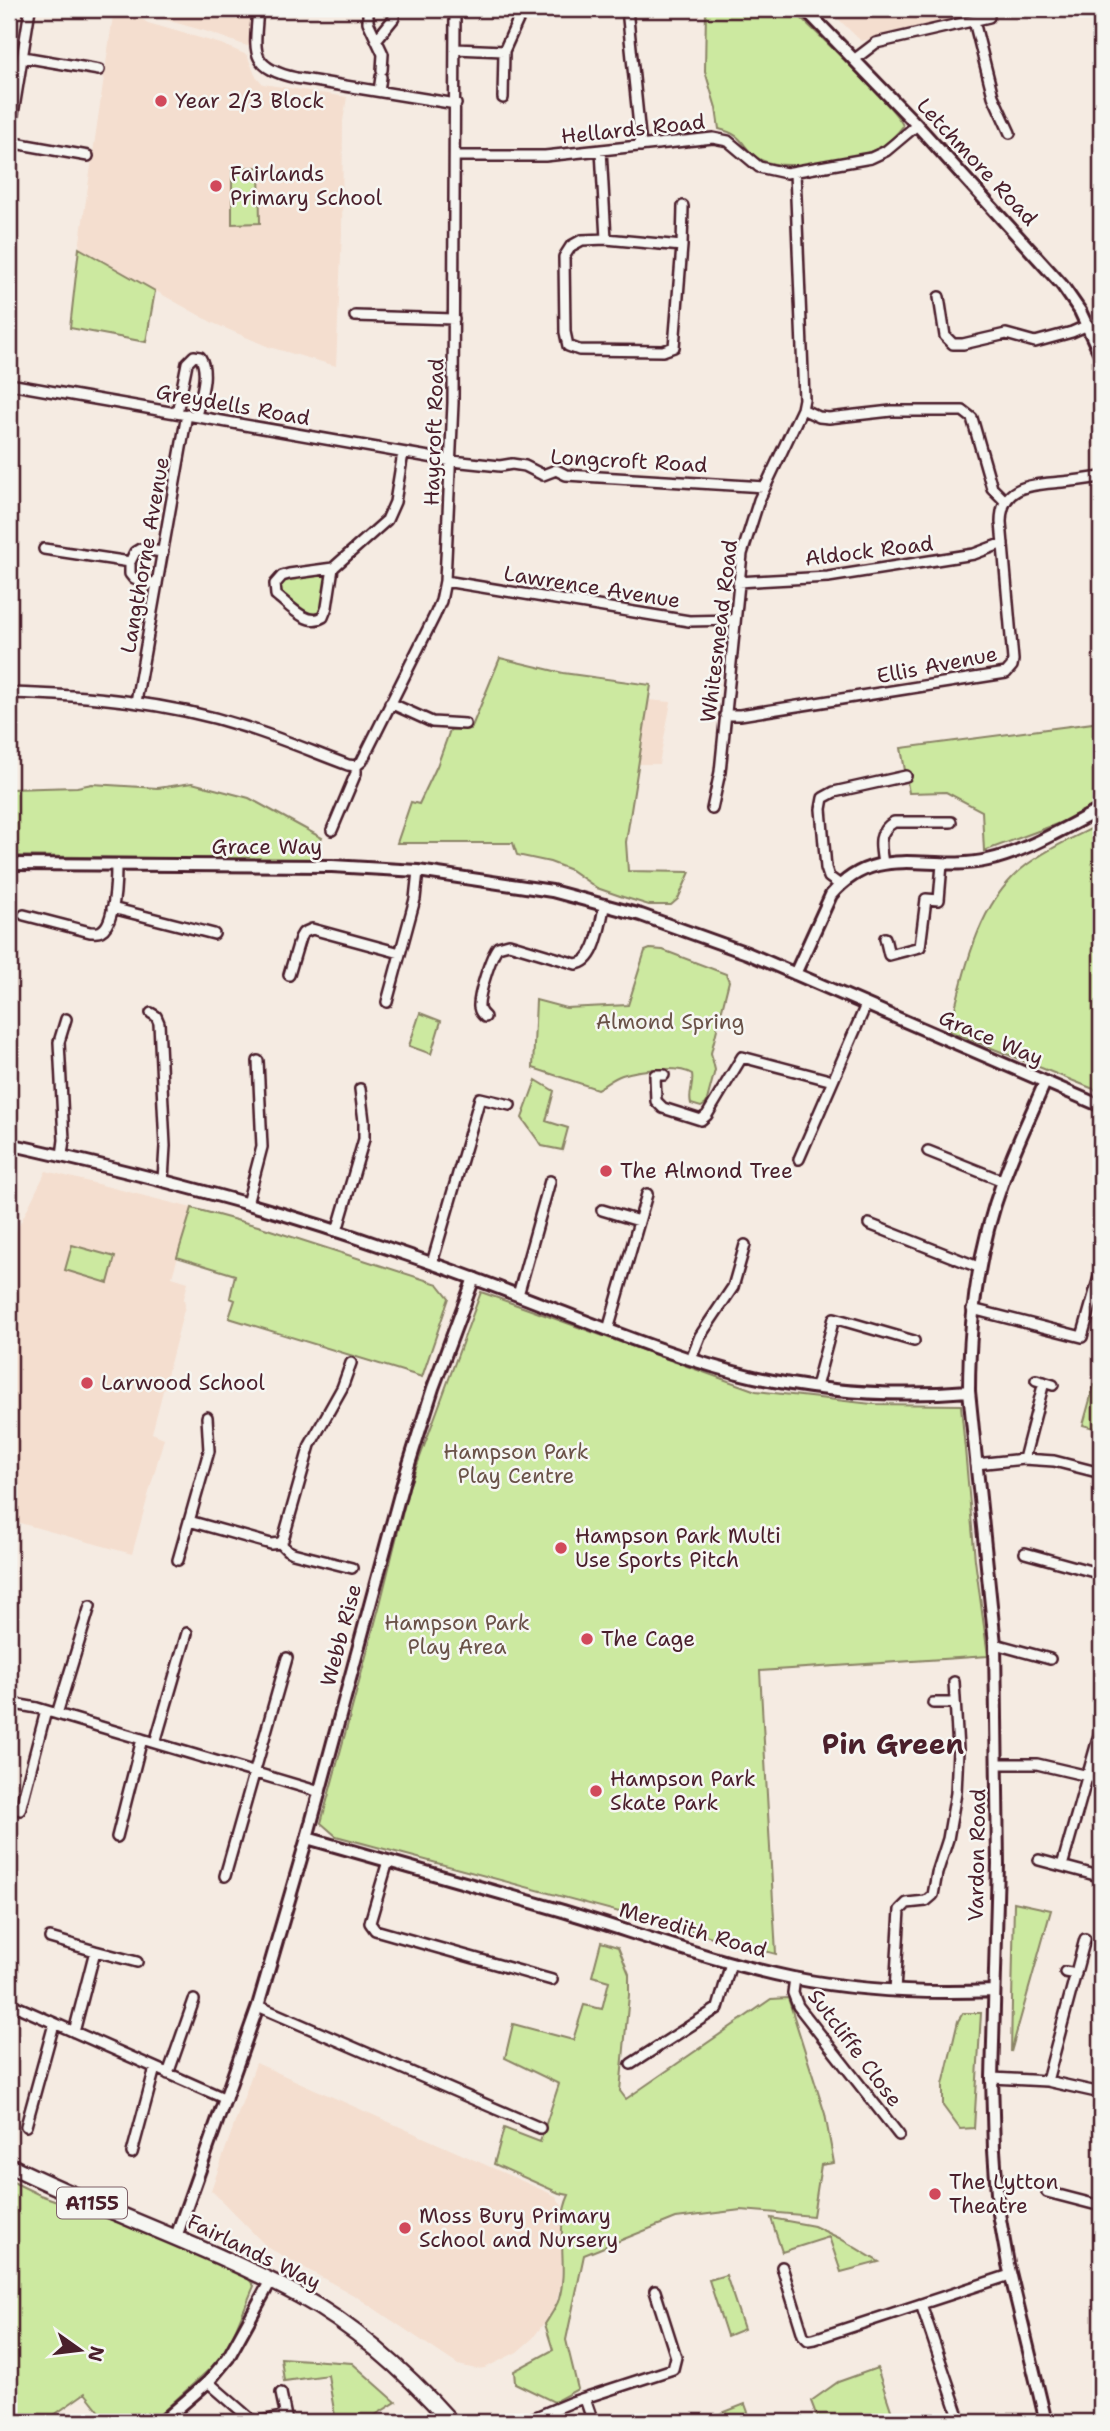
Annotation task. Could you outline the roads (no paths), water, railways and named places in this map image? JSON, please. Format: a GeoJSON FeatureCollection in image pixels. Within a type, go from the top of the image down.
{"type":"FeatureCollection","features":[{"type":"Feature","properties":{"kind":"main road","name":"Fairlands Way"},"geometry":{"type":"LineString","coordinates":[[9,2165],[244,2267],[301,2297],[346,2326],[416,2385],[451,2422]]}},
{"type":"Feature","properties":{"kind":"street"},"geometry":{"type":"LineString","coordinates":[[30,9],[23,57],[14,81],[9,141],[88,156]]}},
{"type":"Feature","properties":{"kind":"street"},"geometry":{"type":"LineString","coordinates":[[258,9],[256,49],[260,60],[274,73],[456,104]]}},
{"type":"Feature","properties":{"kind":"street"},"geometry":{"type":"LineString","coordinates":[[371,9],[368,12],[368,22],[383,54],[379,91]]}},
{"type":"Feature","properties":{"kind":"street"},"geometry":{"type":"LineString","coordinates":[[377,39],[394,18],[394,11],[389,9]]}},
{"type":"Feature","properties":{"kind":"street","name":"Haycroft Road"},"geometry":{"type":"LineString","coordinates":[[332,830],[356,773],[356,765],[362,761],[435,615],[445,581],[452,461],[456,9]]}},
{"type":"Feature","properties":{"kind":"street"},"geometry":{"type":"LineString","coordinates":[[503,99],[504,51],[523,9]]}},
{"type":"Feature","properties":{"kind":"street"},"geometry":{"type":"LineString","coordinates":[[627,9],[641,146]]}},
{"type":"Feature","properties":{"kind":"street","name":"Letchmore Road"},"geometry":{"type":"LineString","coordinates":[[805,9],[917,125],[1062,285],[1088,325],[1101,356]]}},
{"type":"Feature","properties":{"kind":"street"},"geometry":{"type":"LineString","coordinates":[[855,59],[876,43],[989,17]]}},
{"type":"Feature","properties":{"kind":"street"},"geometry":{"type":"LineString","coordinates":[[974,21],[993,96],[1010,133]]}},
{"type":"Feature","properties":{"kind":"street"},"geometry":{"type":"LineString","coordinates":[[455,49],[504,51]]}},
{"type":"Feature","properties":{"kind":"street"},"geometry":{"type":"LineString","coordinates":[[23,57],[99,70]]}},
{"type":"Feature","properties":{"kind":"street","name":"Hellards Road"},"geometry":{"type":"LineString","coordinates":[[456,156],[527,157],[720,138],[728,141],[759,167],[779,173],[795,172],[878,156],[917,125]]}},
{"type":"Feature","properties":{"kind":"street"},"geometry":{"type":"LineString","coordinates":[[601,150],[606,239]]}},
{"type":"Feature","properties":{"kind":"street","name":"Whitesmead Road"},"geometry":{"type":"LineString","coordinates":[[712,810],[720,772],[738,582],[745,544],[765,487],[802,409],[804,399],[795,172]]}},
{"type":"Feature","properties":{"kind":"street"},"geometry":{"type":"LineString","coordinates":[[682,246],[606,239],[582,240],[571,246],[564,257],[565,332],[568,346],[579,350],[663,351],[674,347],[682,246],[683,206]]}},
{"type":"Feature","properties":{"kind":"street"},"geometry":{"type":"LineString","coordinates":[[939,298],[945,336],[953,344],[1006,334],[1035,342],[1088,325]]}},
{"type":"Feature","properties":{"kind":"street"},"geometry":{"type":"LineString","coordinates":[[355,316],[454,319]]}},
{"type":"Feature","properties":{"kind":"street"},"geometry":{"type":"LineString","coordinates":[[194,356],[200,357],[205,372],[187,414],[187,363],[194,356]]}},
{"type":"Feature","properties":{"kind":"street","name":"Greydells Road"},"geometry":{"type":"LineString","coordinates":[[9,384],[452,461]]}},
{"type":"Feature","properties":{"kind":"street"},"geometry":{"type":"LineString","coordinates":[[802,409],[824,418],[891,411],[967,412],[974,422],[992,488],[1005,501],[1026,486],[1101,477]]}},
{"type":"Feature","properties":{"kind":"street","name":"Langthorne Avenue"},"geometry":{"type":"LineString","coordinates":[[136,702],[187,414]]}},
{"type":"Feature","properties":{"kind":"street"},"geometry":{"type":"LineString","coordinates":[[333,568],[327,607],[320,620],[308,619],[276,595],[275,584],[282,576],[333,568],[387,520],[395,502],[403,453]]}},
{"type":"Feature","properties":{"kind":"street","name":"Longcroft Road"},"geometry":{"type":"LineString","coordinates":[[452,461],[500,466],[512,464],[525,466],[543,475],[556,470],[566,475],[765,487]]}},
{"type":"Feature","properties":{"kind":"street","name":"Ellis Avenue"},"geometry":{"type":"LineString","coordinates":[[725,715],[740,715],[1006,673],[1013,660],[1001,514],[1005,501]]}},
{"type":"Feature","properties":{"kind":"street","name":"Aldock Road"},"geometry":{"type":"LineString","coordinates":[[738,582],[828,577],[974,554],[1003,543]]}},
{"type":"Feature","properties":{"kind":"street"},"geometry":{"type":"LineString","coordinates":[[157,584],[134,579],[130,574],[130,562],[139,548],[163,552]]}},
{"type":"Feature","properties":{"kind":"street"},"geometry":{"type":"LineString","coordinates":[[44,549],[130,562]]}},
{"type":"Feature","properties":{"kind":"street","name":"Lawrence Avenue"},"geometry":{"type":"LineString","coordinates":[[445,581],[689,621],[735,620]]}},
{"type":"Feature","properties":{"kind":"street"},"geometry":{"type":"LineString","coordinates":[[9,693],[61,694],[136,702],[186,711],[241,725],[348,765],[356,765]]}},
{"type":"Feature","properties":{"kind":"street"},"geometry":{"type":"LineString","coordinates":[[390,703],[432,722],[465,724]]}},
{"type":"Feature","properties":{"kind":"street"},"geometry":{"type":"LineString","coordinates":[[840,885],[829,877],[826,868],[821,809],[823,798],[834,792],[906,776]]}},
{"type":"Feature","properties":{"kind":"street"},"geometry":{"type":"LineString","coordinates":[[795,974],[825,904],[840,885],[863,869],[901,861],[972,863],[1007,855],[1101,810]]}},
{"type":"Feature","properties":{"kind":"street"},"geometry":{"type":"LineString","coordinates":[[883,863],[881,835],[894,822],[951,822]]}},
{"type":"Feature","properties":{"kind":"street","name":"Grace Way"},"geometry":{"type":"LineString","coordinates":[[9,864],[332,866],[418,871],[515,884],[605,904],[699,935],[1101,1106]]}},
{"type":"Feature","properties":{"kind":"street"},"geometry":{"type":"LineString","coordinates":[[885,938],[889,955],[920,947],[926,899],[939,900],[942,864]]}},
{"type":"Feature","properties":{"kind":"street"},"geometry":{"type":"LineString","coordinates":[[24,915],[93,933],[101,931],[106,926],[112,908],[116,866]]}},
{"type":"Feature","properties":{"kind":"street"},"geometry":{"type":"LineString","coordinates":[[387,1002],[415,899],[418,871]]}},
{"type":"Feature","properties":{"kind":"street"},"geometry":{"type":"LineString","coordinates":[[485,1017],[480,1010],[479,1001],[492,954],[498,947],[509,944],[576,964],[583,963],[591,954],[605,904]]}},
{"type":"Feature","properties":{"kind":"street"},"geometry":{"type":"LineString","coordinates":[[112,908],[214,934]]}},
{"type":"Feature","properties":{"kind":"street"},"geometry":{"type":"LineString","coordinates":[[289,975],[300,938],[303,933],[312,929],[401,953]]}},
{"type":"Feature","properties":{"kind":"street"},"geometry":{"type":"LineString","coordinates":[[799,1159],[866,1005]]}},
{"type":"Feature","properties":{"kind":"street"},"geometry":{"type":"LineString","coordinates":[[151,1013],[159,1023],[165,1146],[163,1180]]}},
{"type":"Feature","properties":{"kind":"street"},"geometry":{"type":"LineString","coordinates":[[62,1156],[64,1140],[59,1042],[66,1019]]}},
{"type":"Feature","properties":{"kind":"street"},"geometry":{"type":"LineString","coordinates":[[655,1075],[656,1101],[663,1108],[701,1120],[707,1115],[742,1057],[833,1081]]}},
{"type":"Feature","properties":{"kind":"street"},"geometry":{"type":"LineString","coordinates":[[247,1204],[262,1147],[258,1061]]}},
{"type":"Feature","properties":{"kind":"street","name":"Vardon Road"},"geometry":{"type":"LineString","coordinates":[[1045,1082],[1003,1181],[978,1268],[970,1330],[969,1391],[995,1644],[998,1764],[992,2078],[998,2208],[1010,2275],[1046,2422]]}},
{"type":"Feature","properties":{"kind":"street"},"geometry":{"type":"LineString","coordinates":[[337,1231],[363,1139],[360,1089]]}},
{"type":"Feature","properties":{"kind":"street"},"geometry":{"type":"LineString","coordinates":[[432,1263],[480,1098],[510,1105]]}},
{"type":"Feature","properties":{"kind":"street"},"geometry":{"type":"LineString","coordinates":[[9,1144],[163,1180],[337,1231],[474,1278],[691,1359],[757,1377],[817,1387],[877,1392],[969,1391]]}},
{"type":"Feature","properties":{"kind":"street"},"geometry":{"type":"LineString","coordinates":[[928,1151],[1003,1181]]}},
{"type":"Feature","properties":{"kind":"street"},"geometry":{"type":"LineString","coordinates":[[519,1295],[550,1181]]}},
{"type":"Feature","properties":{"kind":"street"},"geometry":{"type":"LineString","coordinates":[[608,1330],[647,1194]]}},
{"type":"Feature","properties":{"kind":"street"},"geometry":{"type":"LineString","coordinates":[[602,1210],[639,1221]]}},
{"type":"Feature","properties":{"kind":"street"},"geometry":{"type":"LineString","coordinates":[[869,1224],[978,1268]]}},
{"type":"Feature","properties":{"kind":"street"},"geometry":{"type":"LineString","coordinates":[[691,1359],[700,1335],[733,1287],[745,1245]]}},
{"type":"Feature","properties":{"kind":"street"},"geometry":{"type":"LineString","coordinates":[[972,1309],[1082,1337],[1101,1270]]}},
{"type":"Feature","properties":{"kind":"street","name":"Webb Rise"},"geometry":{"type":"LineString","coordinates":[[176,2237],[258,2006],[320,1792],[403,1483],[433,1388],[474,1278]]}},
{"type":"Feature","properties":{"kind":"street"},"geometry":{"type":"LineString","coordinates":[[817,1387],[834,1318],[914,1341]]}},
{"type":"Feature","properties":{"kind":"street"},"geometry":{"type":"LineString","coordinates":[[190,1521],[271,1544],[280,1543],[285,1536],[310,1445],[342,1388],[351,1363]]}},
{"type":"Feature","properties":{"kind":"street"},"geometry":{"type":"LineString","coordinates":[[1024,1459],[1045,1382]]}},
{"type":"Feature","properties":{"kind":"street"},"geometry":{"type":"LineString","coordinates":[[178,1560],[209,1451],[207,1417]]}},
{"type":"Feature","properties":{"kind":"street"},"geometry":{"type":"LineString","coordinates":[[976,1464],[1024,1459],[1054,1461],[1101,1473]]}},
{"type":"Feature","properties":{"kind":"street"},"geometry":{"type":"LineString","coordinates":[[280,1543],[293,1553],[352,1568]]}},
{"type":"Feature","properties":{"kind":"street"},"geometry":{"type":"LineString","coordinates":[[1025,1553],[1101,1572]]}},
{"type":"Feature","properties":{"kind":"street"},"geometry":{"type":"LineString","coordinates":[[57,1714],[90,1606]]}},
{"type":"Feature","properties":{"kind":"street"},"geometry":{"type":"LineString","coordinates":[[155,1743],[187,1633]]}},
{"type":"Feature","properties":{"kind":"street"},"geometry":{"type":"LineString","coordinates":[[995,1644],[1050,1659]]}},
{"type":"Feature","properties":{"kind":"street"},"geometry":{"type":"LineString","coordinates":[[225,1876],[287,1658]]}},
{"type":"Feature","properties":{"kind":"street"},"geometry":{"type":"LineString","coordinates":[[895,1991],[900,1910],[907,1902],[926,1901],[933,1895],[948,1839],[956,1793],[958,1750],[954,1682]]}},
{"type":"Feature","properties":{"kind":"street"},"geometry":{"type":"LineString","coordinates":[[9,1703],[57,1714],[320,1792]]}},
{"type":"Feature","properties":{"kind":"street"},"geometry":{"type":"LineString","coordinates":[[933,1703],[954,1703]]}},
{"type":"Feature","properties":{"kind":"street"},"geometry":{"type":"LineString","coordinates":[[20,1810],[46,1711]]}},
{"type":"Feature","properties":{"kind":"street"},"geometry":{"type":"LineString","coordinates":[[1062,1866],[1101,1728]]}},
{"type":"Feature","properties":{"kind":"street"},"geometry":{"type":"LineString","coordinates":[[117,1837],[142,1740]]}},
{"type":"Feature","properties":{"kind":"street"},"geometry":{"type":"LineString","coordinates":[[998,1764],[1037,1764],[1101,1779]]}},
{"type":"Feature","properties":{"kind":"street","name":"Meredith Road"},"geometry":{"type":"LineString","coordinates":[[307,1838],[731,1963],[795,1978],[895,1991],[994,1991]]}},
{"type":"Feature","properties":{"kind":"street"},"geometry":{"type":"LineString","coordinates":[[1039,1860],[1095,1875]]}},
{"type":"Feature","properties":{"kind":"street"},"geometry":{"type":"LineString","coordinates":[[388,1861],[370,1923],[375,1930],[552,1980]]}},
{"type":"Feature","properties":{"kind":"street"},"geometry":{"type":"LineString","coordinates":[[50,1938],[137,1962]]}},
{"type":"Feature","properties":{"kind":"street"},"geometry":{"type":"LineString","coordinates":[[1047,2081],[1086,1939]]}},
{"type":"Feature","properties":{"kind":"street"},"geometry":{"type":"LineString","coordinates":[[74,2032],[95,1951]]}},
{"type":"Feature","properties":{"kind":"street"},"geometry":{"type":"LineString","coordinates":[[631,2064],[718,2008],[731,1963]]}},
{"type":"Feature","properties":{"kind":"street"},"geometry":{"type":"LineString","coordinates":[[1065,1972],[1076,1974]]}},
{"type":"Feature","properties":{"kind":"street","name":"Sutcliffe Close"},"geometry":{"type":"LineString","coordinates":[[795,1978],[793,1993],[798,2006],[899,2135]]}},
{"type":"Feature","properties":{"kind":"street"},"geometry":{"type":"LineString","coordinates":[[168,2074],[194,2000]]}},
{"type":"Feature","properties":{"kind":"street"},"geometry":{"type":"LineString","coordinates":[[9,2003],[226,2099]]}},
{"type":"Feature","properties":{"kind":"street"},"geometry":{"type":"LineString","coordinates":[[258,2006],[540,2128]]}},
{"type":"Feature","properties":{"kind":"street"},"geometry":{"type":"LineString","coordinates":[[26,2126],[54,2024]]}},
{"type":"Feature","properties":{"kind":"street"},"geometry":{"type":"LineString","coordinates":[[132,2153],[155,2068]]}},
{"type":"Feature","properties":{"kind":"street"},"geometry":{"type":"LineString","coordinates":[[992,2078],[1047,2081],[1101,2093]]}},
{"type":"Feature","properties":{"kind":"street"},"geometry":{"type":"LineString","coordinates":[[1047,2192],[1101,2206]]}},
{"type":"Feature","properties":{"kind":"street"},"geometry":{"type":"LineString","coordinates":[[782,2267],[803,2335],[807,2340],[1010,2275]]}},
{"type":"Feature","properties":{"kind":"street"},"geometry":{"type":"LineString","coordinates":[[162,2422],[208,2382],[236,2345],[270,2282]]}},
{"type":"Feature","properties":{"kind":"street"},"geometry":{"type":"LineString","coordinates":[[524,2422],[669,2371],[675,2366],[676,2357],[654,2291]]}},
{"type":"Feature","properties":{"kind":"street"},"geometry":{"type":"LineString","coordinates":[[921,2304],[961,2422]]}},
{"type":"Feature","properties":{"kind":"street"},"geometry":{"type":"LineString","coordinates":[[208,2382],[255,2422],[287,2419],[281,2393]]}},
{"type":"Feature","properties":{"kind":"street"},"geometry":{"type":"LineString","coordinates":[[586,2399],[593,2422]]}},
{"type":"Feature","properties":{"kind":"place","name":"Year 2/3 Block"},"geometry":{"type":"Point","coordinates":[161,101]}},
{"type":"Feature","properties":{"kind":"place","name":"Fairlands Primary School"},"geometry":{"type":"Point","coordinates":[216,186]}},
{"type":"Feature","properties":{"kind":"place","name":"The Almond Tree"},"geometry":{"type":"Point","coordinates":[606,1171]}},
{"type":"Feature","properties":{"kind":"place","name":"Larwood School"},"geometry":{"type":"Point","coordinates":[87,1383]}},
{"type":"Feature","properties":{"kind":"place","name":"Hampson Park Multi Use Sports Pitch"},"geometry":{"type":"Point","coordinates":[561,1548]}},
{"type":"Feature","properties":{"kind":"place","name":"The Cage"},"geometry":{"type":"Point","coordinates":[587,1639]}},
{"type":"Feature","properties":{"kind":"place","name":"Hampson Park Skate Park"},"geometry":{"type":"Point","coordinates":[596,1791]}},
{"type":"Feature","properties":{"kind":"place","name":"The Lytton Theatre"},"geometry":{"type":"Point","coordinates":[935,2194]}},
{"type":"Feature","properties":{"kind":"place","name":"Moss Bury Primary School and Nursery"},"geometry":{"type":"Point","coordinates":[405,2228]}},
{"type":"Feature","properties":{"kind":"district","name":"Pin Green"},"geometry":{"type":"Point","coordinates":[893,1744]}},
{"type":"Feature","properties":{"kind":"park label","name":"Almond Spring"},"geometry":{"type":"Point","coordinates":[670,1022]}},
{"type":"Feature","properties":{"kind":"park label","name":"Hampson Park Play Centre"},"geometry":{"type":"Point","coordinates":[516,1464]}},
{"type":"Feature","properties":{"kind":"park label","name":"Hampson Park Play Area"},"geometry":{"type":"Point","coordinates":[457,1635]}}]}
